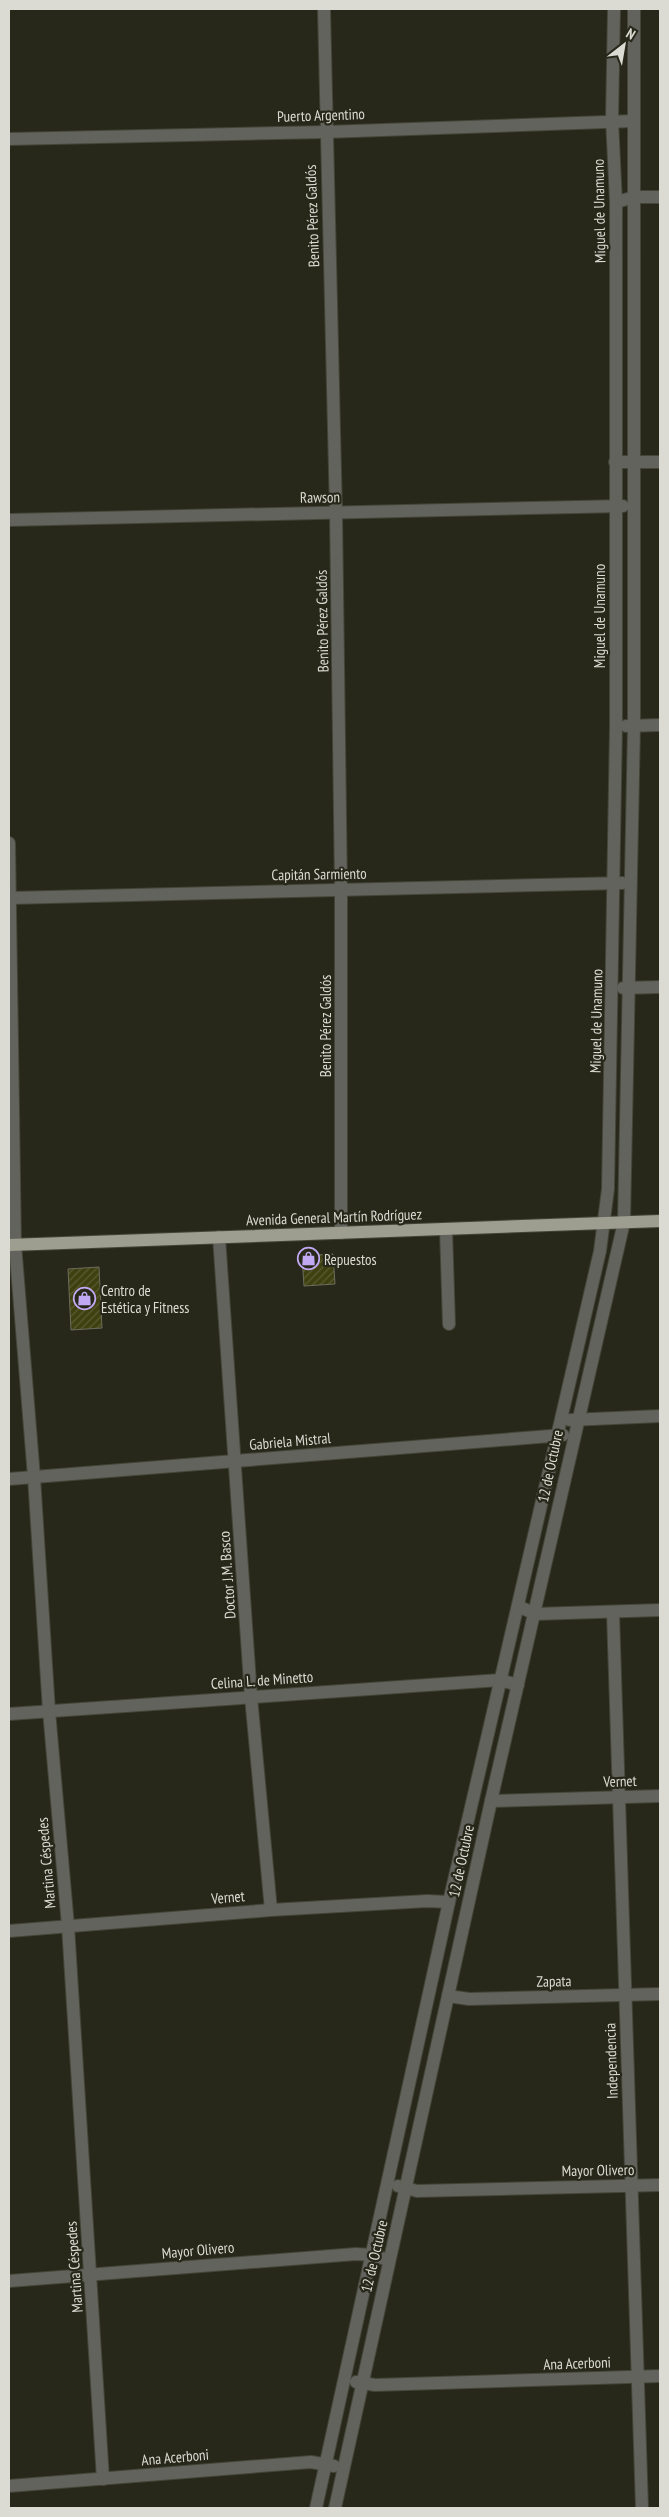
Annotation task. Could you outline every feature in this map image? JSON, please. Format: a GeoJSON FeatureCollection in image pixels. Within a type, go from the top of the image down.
{"type":"FeatureCollection","features":[{"type":"Feature","properties":{"kind":"main road","name":"Avenida General Martín Rodríguez"},"geometry":{"type":"LineString","coordinates":[[12,1244],[660,1221]]}},
{"type":"Feature","properties":{"kind":"street","name":"Benito Pérez Galdós"},"geometry":{"type":"LineString","coordinates":[[324,9],[336,513],[341,890],[341,1233]]}},
{"type":"Feature","properties":{"kind":"street","name":"Miguel de Unamuno"},"geometry":{"type":"LineString","coordinates":[[604,1223],[608,1188],[613,988],[616,726],[616,202],[612,120],[614,9]]}},
{"type":"Feature","properties":{"kind":"street"},"geometry":{"type":"LineString","coordinates":[[624,1222],[634,726],[633,506],[636,197],[633,120],[634,9]]}},
{"type":"Feature","properties":{"kind":"street","name":"Puerto Argentino"},"geometry":{"type":"LineString","coordinates":[[9,139],[326,132],[633,120]]}},
{"type":"Feature","properties":{"kind":"street"},"geometry":{"type":"LineString","coordinates":[[616,202],[636,197],[660,197]]}},
{"type":"Feature","properties":{"kind":"street"},"geometry":{"type":"LineString","coordinates":[[615,462],[660,462]]}},
{"type":"Feature","properties":{"kind":"street","name":"Rawson"},"geometry":{"type":"LineString","coordinates":[[9,520],[633,506]]}},
{"type":"Feature","properties":{"kind":"street"},"geometry":{"type":"LineString","coordinates":[[616,726],[660,725]]}},
{"type":"Feature","properties":{"kind":"street","name":"Martina Céspedes"},"geometry":{"type":"LineString","coordinates":[[9,843],[12,1244],[34,1477],[48,1711],[68,1926],[103,2479]]}},
{"type":"Feature","properties":{"kind":"street","name":"Capitán Sarmiento"},"geometry":{"type":"LineString","coordinates":[[9,898],[630,883]]}},
{"type":"Feature","properties":{"kind":"street"},"geometry":{"type":"LineString","coordinates":[[613,988],[660,987]]}},
{"type":"Feature","properties":{"kind":"street","name":"12 de Octubre"},"geometry":{"type":"LineString","coordinates":[[335,2508],[573,1434],[624,1222]]}},
{"type":"Feature","properties":{"kind":"street","name":"12 de Octubre"},"geometry":{"type":"LineString","coordinates":[[316,2508],[449,1902],[600,1251],[604,1223]]}},
{"type":"Feature","properties":{"kind":"street"},"geometry":{"type":"LineString","coordinates":[[446,1229],[450,1324]]}},
{"type":"Feature","properties":{"kind":"street","name":"Doctor J.M. Basco"},"geometry":{"type":"LineString","coordinates":[[219,1237],[236,1462],[250,1697],[271,1910]]}},
{"type":"Feature","properties":{"kind":"street"},"geometry":{"type":"LineString","coordinates":[[560,1421],[660,1416]]}},
{"type":"Feature","properties":{"kind":"street","name":"Gabriela Mistral"},"geometry":{"type":"LineString","coordinates":[[9,1479],[573,1434]]}},
{"type":"Feature","properties":{"kind":"street"},"geometry":{"type":"LineString","coordinates":[[518,1606],[534,1614],[660,1610]]}},
{"type":"Feature","properties":{"kind":"street","name":"Independencia"},"geometry":{"type":"LineString","coordinates":[[613,1612],[642,2508]]}},
{"type":"Feature","properties":{"kind":"street","name":"Celina L. de Minetto"},"geometry":{"type":"LineString","coordinates":[[9,1714],[500,1680],[518,1684]]}},
{"type":"Feature","properties":{"kind":"street","name":"Vernet"},"geometry":{"type":"LineString","coordinates":[[491,1802],[660,1796]]}},
{"type":"Feature","properties":{"kind":"street","name":"Vernet"},"geometry":{"type":"LineString","coordinates":[[9,1931],[271,1910],[427,1901],[449,1902]]}},
{"type":"Feature","properties":{"kind":"street","name":"Zapata"},"geometry":{"type":"LineString","coordinates":[[448,1996],[469,1999],[660,1994]]}},
{"type":"Feature","properties":{"kind":"street","name":"Mayor Olivero"},"geometry":{"type":"LineString","coordinates":[[388,2183],[417,2191],[660,2185]]}},
{"type":"Feature","properties":{"kind":"street","name":"Mayor Olivero"},"geometry":{"type":"LineString","coordinates":[[9,2281],[371,2255],[389,2260]]}},
{"type":"Feature","properties":{"kind":"street","name":"Ana Acerboni"},"geometry":{"type":"LineString","coordinates":[[345,2379],[375,2385],[660,2376]]}},
{"type":"Feature","properties":{"kind":"street","name":"Ana Acerboni"},"geometry":{"type":"LineString","coordinates":[[9,2486],[311,2462],[344,2468]]}},
{"type":"Feature","properties":{"kind":"building"},"geometry":{"type":"Polygon","coordinates":[[[333,1254],[335,1284],[304,1286],[302,1256],[333,1254]]]}},
{"type":"Feature","properties":{"kind":"building","name":"Centro de Estética y Fitness"},"geometry":{"type":"Polygon","coordinates":[[[99,1267],[102,1328],[71,1330],[68,1269],[99,1267]]]}},
{"type":"Feature","properties":{"kind":"place","name":"Repuestos"},"geometry":{"type":"Point","coordinates":[308,1259]}},
{"type":"Feature","properties":{"kind":"place","name":"Centro de Estética y Fitness"},"geometry":{"type":"Point","coordinates":[85,1299]}}]}
